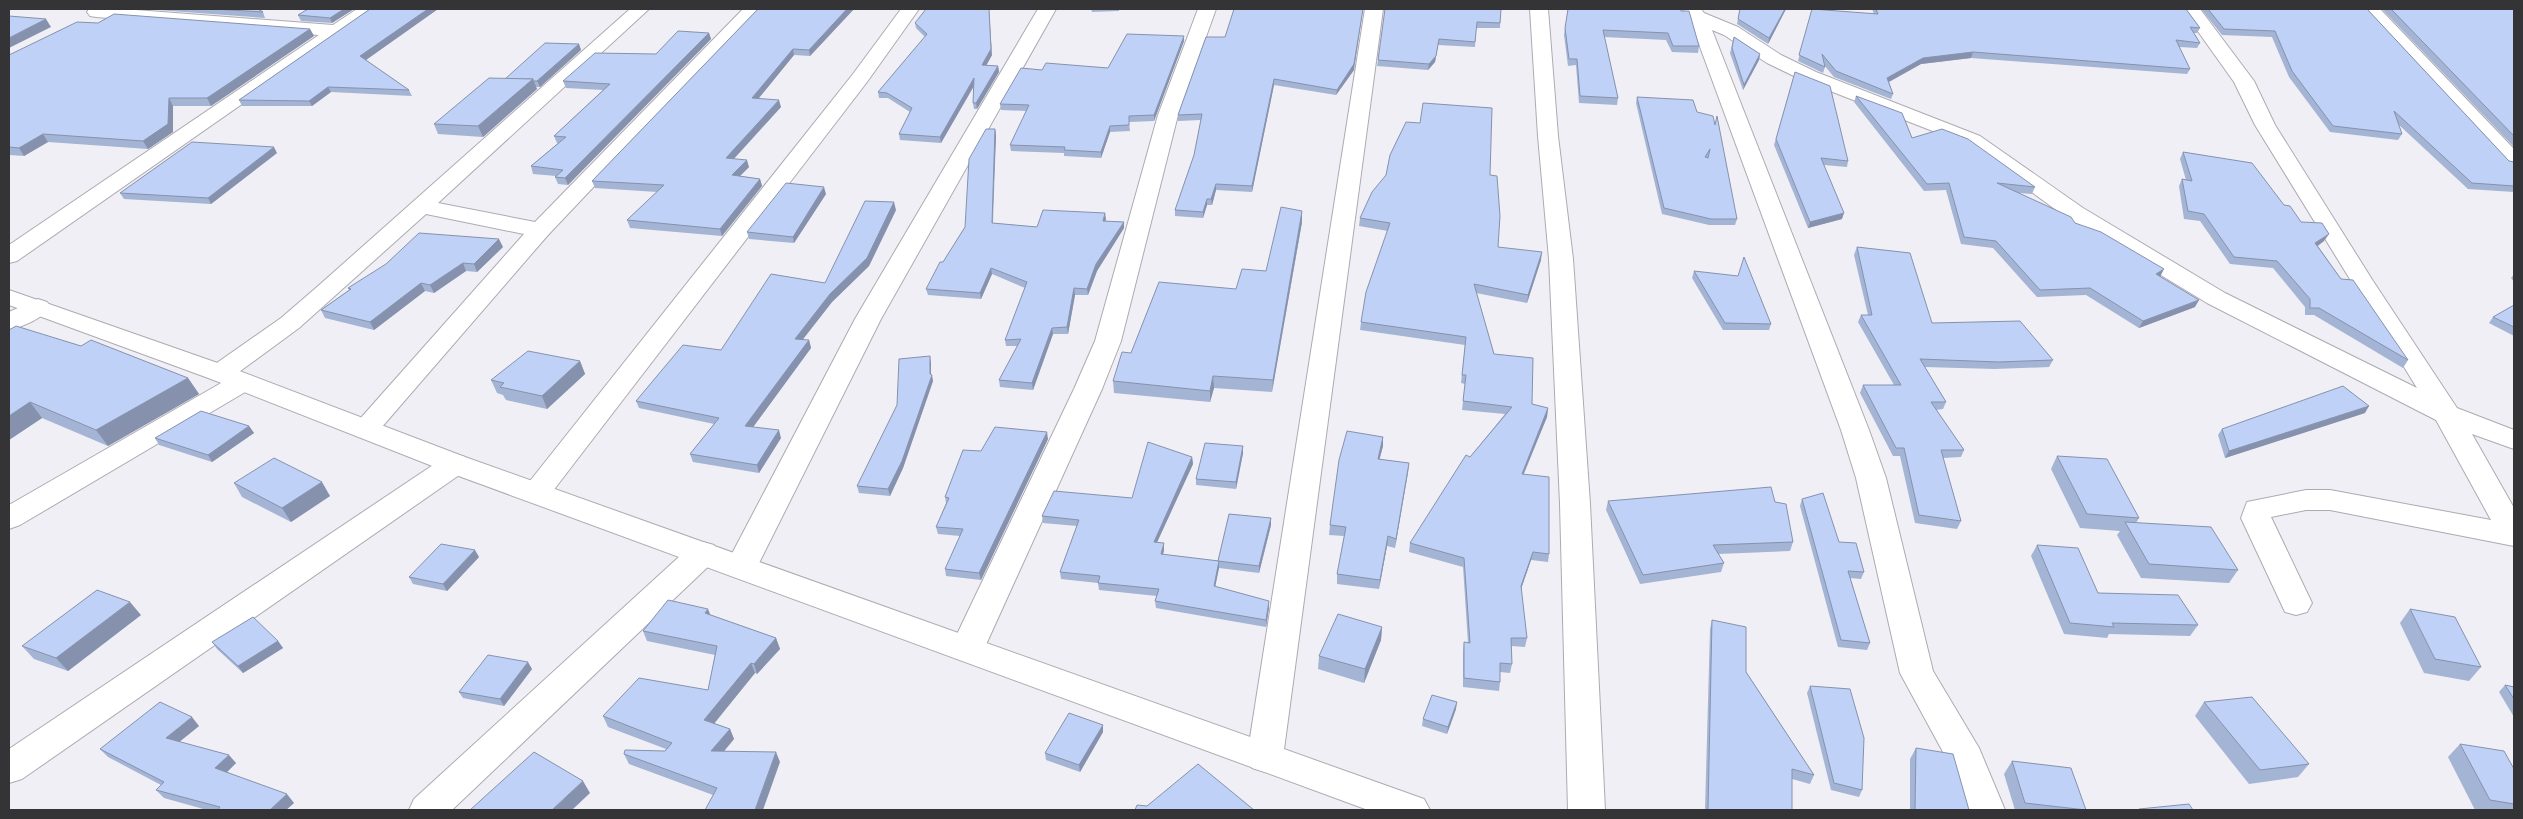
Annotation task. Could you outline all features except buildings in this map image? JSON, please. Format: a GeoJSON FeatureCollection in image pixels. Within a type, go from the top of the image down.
{"type":"FeatureCollection","features":[{"type":"Feature","properties":{"kind":"street"},"geometry":{"type":"LineString","coordinates":[[9,256],[368,9]]}},
{"type":"Feature","properties":{"kind":"street"},"geometry":{"type":"LineString","coordinates":[[9,518],[231,378],[640,9]]}},
{"type":"Feature","properties":{"kind":"street"},"geometry":{"type":"LineString","coordinates":[[365,429],[540,230],[753,9]]}},
{"type":"Feature","properties":{"kind":"street"},"geometry":{"type":"LineString","coordinates":[[536,493],[854,86],[910,9]]}},
{"type":"Feature","properties":{"kind":"street"},"geometry":{"type":"LineString","coordinates":[[741,567],[868,319],[1047,9]]}},
{"type":"Feature","properties":{"kind":"street"},"geometry":{"type":"LineString","coordinates":[[967,649],[1088,389],[1108,341],[1168,115],[1207,9]]}},
{"type":"Feature","properties":{"kind":"street"},"geometry":{"type":"LineString","coordinates":[[1265,757],[1374,9]]}},
{"type":"Feature","properties":{"kind":"street"},"geometry":{"type":"LineString","coordinates":[[1539,9],[1548,136],[1562,269],[1575,504],[1587,810]]}},
{"type":"Feature","properties":{"kind":"street"},"geometry":{"type":"LineString","coordinates":[[2191,9],[2244,81],[2265,125],[2361,281],[2447,414],[2514,534]]}},
{"type":"Feature","properties":{"kind":"street"},"geometry":{"type":"LineString","coordinates":[[2370,9],[2514,161]]}},
{"type":"Feature","properties":{"kind":"street"},"geometry":{"type":"LineString","coordinates":[[79,21],[99,10],[336,31]]}},
{"type":"Feature","properties":{"kind":"street"},"geometry":{"type":"LineString","coordinates":[[1695,13],[1731,31],[1774,59],[1810,76],[1973,140],[2075,213],[2208,293],[2447,414],[2514,440]]}},
{"type":"Feature","properties":{"kind":"street"},"geometry":{"type":"LineString","coordinates":[[1695,13],[1858,440],[1870,478],[1917,674],[1966,759],[1986,810]]}},
{"type":"Feature","properties":{"kind":"street"},"geometry":{"type":"LineString","coordinates":[[421,206],[540,230]]}},
{"type":"Feature","properties":{"kind":"street"},"geometry":{"type":"LineString","coordinates":[[9,297],[231,378],[455,464],[1411,810]]}},
{"type":"Feature","properties":{"kind":"street"},"geometry":{"type":"LineString","coordinates":[[9,322],[38,307]]}},
{"type":"Feature","properties":{"kind":"street"},"geometry":{"type":"LineString","coordinates":[[9,768],[455,464]]}},
{"type":"Feature","properties":{"kind":"street"},"geometry":{"type":"LineString","coordinates":[[2296,603],[2256,518],[2258,509],[2306,500],[2330,500],[2514,534]]}},
{"type":"Feature","properties":{"kind":"street"},"geometry":{"type":"LineString","coordinates":[[427,810],[703,554]]}}]}
